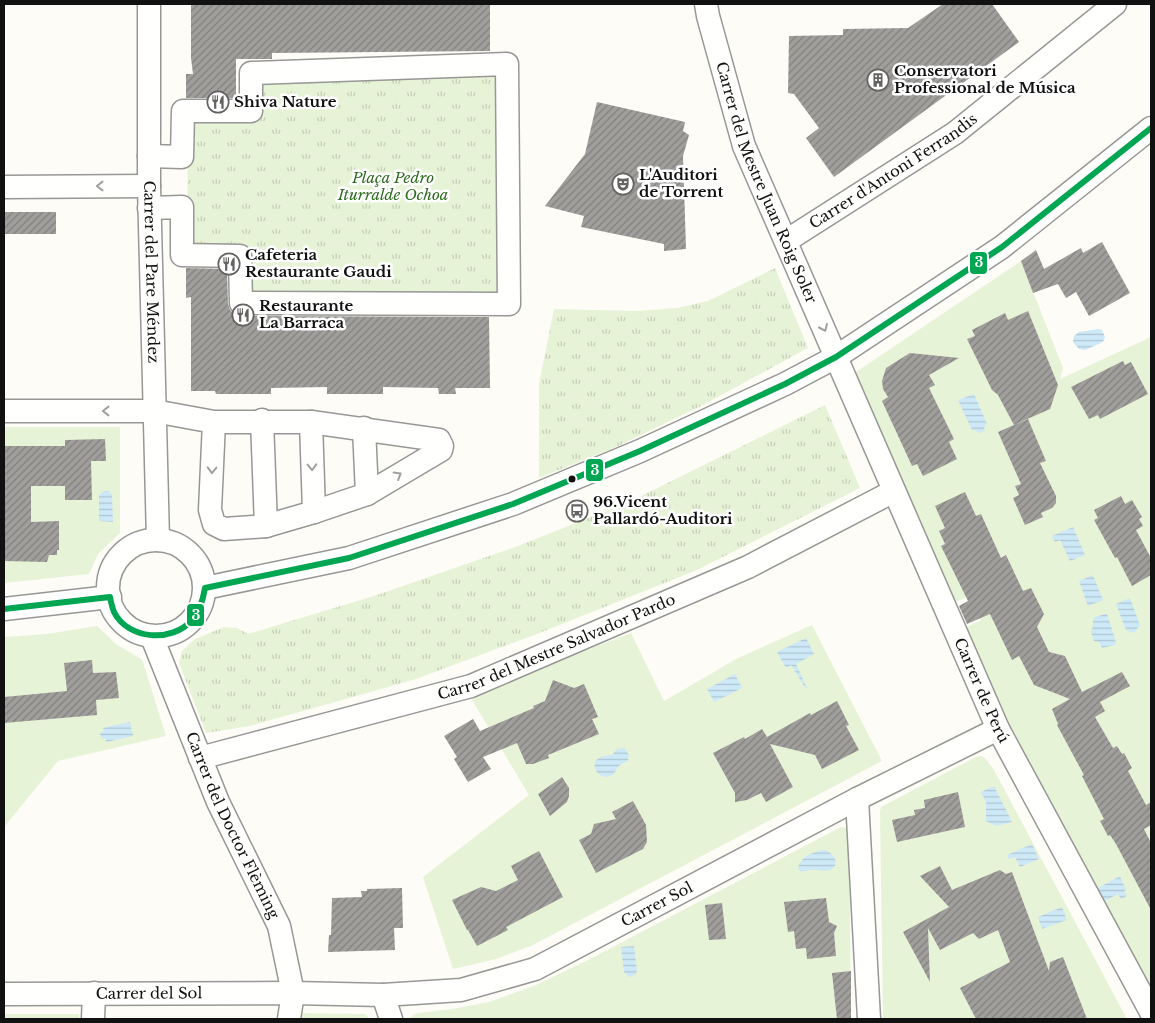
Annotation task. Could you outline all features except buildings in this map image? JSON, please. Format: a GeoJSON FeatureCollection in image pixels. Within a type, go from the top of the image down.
{"type":"FeatureCollection","features":[{"type":"Feature","properties":{"kind":"street","name":"Carrer del Pare Méndez"},"geometry":{"type":"LineString","coordinates":[[149,4],[149,197],[158,540]]}},
{"type":"Feature","properties":{"kind":"street","name":"Carrer del Mestre Juan Roig Soler"},"geometry":{"type":"LineString","coordinates":[[706,4],[744,146],[836,357]]}},
{"type":"Feature","properties":{"kind":"street","name":"Carrer d'Antoni Ferrandis"},"geometry":{"type":"LineString","coordinates":[[786,241],[955,133],[1115,4]]}},
{"type":"Feature","properties":{"kind":"street"},"geometry":{"type":"LineString","coordinates":[[4,187],[149,197],[182,207],[182,256],[240,256],[241,303],[509,304],[506,64],[251,74],[250,111],[183,111],[182,157],[149,156]]}},
{"type":"Feature","properties":{"kind":"street"},"geometry":{"type":"LineString","coordinates":[[205,588],[350,558],[513,504],[649,446],[785,384],[836,357],[1002,247],[1151,128]]}},
{"type":"Feature","properties":{"kind":"street","name":"Carrer de Perú"},"geometry":{"type":"LineString","coordinates":[[836,357],[998,729],[1151,1012]]}},
{"type":"Feature","properties":{"kind":"street"},"geometry":{"type":"LineString","coordinates":[[4,411],[154,411],[214,422],[262,420],[310,422],[364,428],[439,440],[442,446],[441,450],[367,494],[266,526],[224,529],[214,524],[210,510],[214,422]]}},
{"type":"Feature","properties":{"kind":"street"},"geometry":{"type":"LineString","coordinates":[[262,420],[266,526]]}},
{"type":"Feature","properties":{"kind":"street"},"geometry":{"type":"LineString","coordinates":[[310,422],[314,512]]}},
{"type":"Feature","properties":{"kind":"street"},"geometry":{"type":"LineString","coordinates":[[364,428],[367,494]]}},
{"type":"Feature","properties":{"kind":"street","name":"Carrer del Mestre Salvador Pardo"},"geometry":{"type":"LineString","coordinates":[[200,758],[471,686],[748,567],[894,491]]}},
{"type":"Feature","properties":{"kind":"street"},"geometry":{"type":"LineString","coordinates":[[158,540],[180,546],[193,557],[202,571],[205,588],[203,600],[196,615],[178,632],[162,636],[152,636],[131,630],[113,611],[108,590],[111,571],[119,557],[126,550],[141,542],[158,540]]}},
{"type":"Feature","properties":{"kind":"street"},"geometry":{"type":"LineString","coordinates":[[4,609],[110,597]]}},
{"type":"Feature","properties":{"kind":"street","name":"Carrer del Doctor Flèming"},"geometry":{"type":"LineString","coordinates":[[152,636],[218,802],[279,926],[293,993],[288,1019]]}},
{"type":"Feature","properties":{"kind":"street","name":"Carrer Sol"},"geometry":{"type":"LineString","coordinates":[[293,993],[383,995],[461,990],[535,969],[857,800],[998,729]]}},
{"type":"Feature","properties":{"kind":"street"},"geometry":{"type":"LineString","coordinates":[[857,800],[869,1019]]}},
{"type":"Feature","properties":{"kind":"street"},"geometry":{"type":"LineString","coordinates":[[93,1019],[94,993]]}},
{"type":"Feature","properties":{"kind":"street","name":"Carrer del Sol"},"geometry":{"type":"LineString","coordinates":[[4,994],[293,993]]}},
{"type":"Feature","properties":{"kind":"street"},"geometry":{"type":"LineString","coordinates":[[383,995],[391,1019]]}},
{"type":"Feature","properties":{"kind":"green space","name":"Plaça Pedro Iturralde Ochoa"},"geometry":{"type":"Polygon","coordinates":[[[505,70],[507,300],[247,298],[246,253],[187,252],[188,114],[254,115],[256,79],[505,70]]]}},
{"type":"Feature","properties":{"kind":"green space"},"geometry":{"type":"Polygon","coordinates":[[[1021,261],[1063,368],[1060,379],[1151,337],[1151,995],[1001,711],[963,629],[981,620],[970,596],[952,603],[853,384],[856,372],[1021,261]]]}},
{"type":"Feature","properties":{"kind":"green space"},"geometry":{"type":"Polygon","coordinates":[[[775,268],[808,348],[703,405],[616,447],[539,478],[539,384],[554,309],[637,311],[677,308],[708,301],[775,268]]]}},
{"type":"Feature","properties":{"kind":"green space"},"geometry":{"type":"Polygon","coordinates":[[[825,405],[860,488],[697,570],[537,634],[413,680],[250,726],[206,733],[179,663],[182,651],[195,639],[224,627],[237,628],[248,634],[377,595],[518,546],[629,502],[825,405]]]}},
{"type":"Feature","properties":{"kind":"green space"},"geometry":{"type":"Polygon","coordinates":[[[4,427],[120,427],[120,533],[98,554],[89,574],[4,583],[4,427]]]}},
{"type":"Feature","properties":{"kind":"green space"},"geometry":{"type":"Polygon","coordinates":[[[812,625],[882,761],[531,946],[496,959],[453,969],[423,877],[529,795],[469,695],[631,633],[664,701],[738,658],[812,625]]]}},
{"type":"Feature","properties":{"kind":"green space"},"geometry":{"type":"Polygon","coordinates":[[[97,626],[116,644],[143,662],[166,736],[58,761],[4,827],[4,637],[47,634],[97,626]]]}},
{"type":"Feature","properties":{"kind":"green space"},"geometry":{"type":"Polygon","coordinates":[[[981,756],[985,758],[994,770],[1127,1019],[883,1019],[881,807],[981,756]]]}},
{"type":"Feature","properties":{"kind":"green space"},"geometry":{"type":"Polygon","coordinates":[[[841,827],[847,828],[849,834],[851,1019],[409,1019],[418,1013],[489,1002],[536,985],[588,960],[841,827]]]}},
{"type":"Feature","properties":{"kind":"green space"},"geometry":{"type":"Polygon","coordinates":[[[300,1013],[365,1014],[370,1019],[299,1019],[300,1013]]]}},
{"type":"Feature","properties":{"kind":"green space"},"geometry":{"type":"Polygon","coordinates":[[[4,1014],[79,1014],[79,1019],[4,1019],[4,1014]]]}},
{"type":"Feature","properties":{"kind":"water"},"geometry":{"type":"Polygon","coordinates":[[[1102,330],[1105,337],[1103,342],[1085,350],[1079,349],[1073,342],[1074,336],[1079,332],[1102,330]]]}},
{"type":"Feature","properties":{"kind":"water"},"geometry":{"type":"Polygon","coordinates":[[[974,394],[987,424],[984,431],[980,433],[972,430],[958,400],[974,394]]]}},
{"type":"Feature","properties":{"kind":"water"},"geometry":{"type":"Polygon","coordinates":[[[104,491],[109,491],[112,495],[113,522],[99,521],[99,495],[104,491]]]}},
{"type":"Feature","properties":{"kind":"water"},"geometry":{"type":"Polygon","coordinates":[[[1073,527],[1085,555],[1070,561],[1060,540],[1055,542],[1052,536],[1073,527]]]}},
{"type":"Feature","properties":{"kind":"water"},"geometry":{"type":"Polygon","coordinates":[[[1093,575],[1103,600],[1088,606],[1079,581],[1093,575]]]}},
{"type":"Feature","properties":{"kind":"water"},"geometry":{"type":"Polygon","coordinates":[[[1130,598],[1140,625],[1134,633],[1126,630],[1116,604],[1130,598]]]}},
{"type":"Feature","properties":{"kind":"water"},"geometry":{"type":"Polygon","coordinates":[[[1107,614],[1116,642],[1115,645],[1102,648],[1099,642],[1094,641],[1091,632],[1093,618],[1107,614]]]}},
{"type":"Feature","properties":{"kind":"water"},"geometry":{"type":"Polygon","coordinates":[[[806,638],[814,654],[796,664],[806,689],[791,665],[786,668],[777,652],[806,638]]]}},
{"type":"Feature","properties":{"kind":"water"},"geometry":{"type":"Polygon","coordinates":[[[735,674],[742,688],[714,702],[707,689],[735,674]]]}},
{"type":"Feature","properties":{"kind":"water"},"geometry":{"type":"Polygon","coordinates":[[[130,722],[133,736],[106,742],[106,739],[101,738],[100,733],[104,731],[103,728],[130,722]]]}},
{"type":"Feature","properties":{"kind":"water"},"geometry":{"type":"Polygon","coordinates":[[[624,748],[629,755],[628,760],[619,766],[613,774],[605,777],[597,772],[595,764],[597,760],[603,756],[612,755],[617,749],[624,748]]]}},
{"type":"Feature","properties":{"kind":"water"},"geometry":{"type":"Polygon","coordinates":[[[994,786],[1012,822],[996,826],[986,821],[986,802],[981,792],[994,786]]]}},
{"type":"Feature","properties":{"kind":"water"},"geometry":{"type":"Polygon","coordinates":[[[1032,844],[1039,859],[1020,867],[1015,857],[1009,859],[1007,855],[1032,844]]]}},
{"type":"Feature","properties":{"kind":"water"},"geometry":{"type":"Polygon","coordinates":[[[824,850],[831,853],[835,859],[836,862],[833,868],[827,871],[800,871],[798,868],[802,860],[812,853],[824,850]]]}},
{"type":"Feature","properties":{"kind":"water"},"geometry":{"type":"Polygon","coordinates":[[[1120,876],[1127,896],[1121,899],[1118,894],[1105,901],[1098,888],[1120,876]]]}},
{"type":"Feature","properties":{"kind":"water"},"geometry":{"type":"Polygon","coordinates":[[[1062,907],[1067,920],[1042,929],[1038,917],[1062,907]]]}},
{"type":"Feature","properties":{"kind":"water"},"geometry":{"type":"Polygon","coordinates":[[[634,946],[637,971],[635,975],[629,977],[624,972],[621,947],[634,946]]]}},
{"type":"Feature","properties":{"kind":"transit line","name":"3"},"geometry":{"type":"LineString","coordinates":[[4,609],[110,597],[114,612],[129,628],[140,633],[162,635],[183,627],[195,617],[201,605],[205,588],[349,558],[513,504],[640,451],[785,384],[836,357],[1002,247],[1151,128]]}},
{"type":"Feature","properties":{"kind":"place","name":"Conservatori Professional de Música"},"geometry":{"type":"Point","coordinates":[878,80]}},
{"type":"Feature","properties":{"kind":"place","name":"Shiva Nature"},"geometry":{"type":"Point","coordinates":[218,102]}},
{"type":"Feature","properties":{"kind":"place","name":"L'Auditori de Torrent"},"geometry":{"type":"Point","coordinates":[623,184]}},
{"type":"Feature","properties":{"kind":"place","name":"Cafeteria Restaurante Gaudi"},"geometry":{"type":"Point","coordinates":[229,264]}},
{"type":"Feature","properties":{"kind":"place","name":"Restaurante La Barraca"},"geometry":{"type":"Point","coordinates":[243,315]}},
{"type":"Feature","properties":{"kind":"place","name":"96.Vicent Pallardó-Auditori"},"geometry":{"type":"Point","coordinates":[577,511]}}]}
